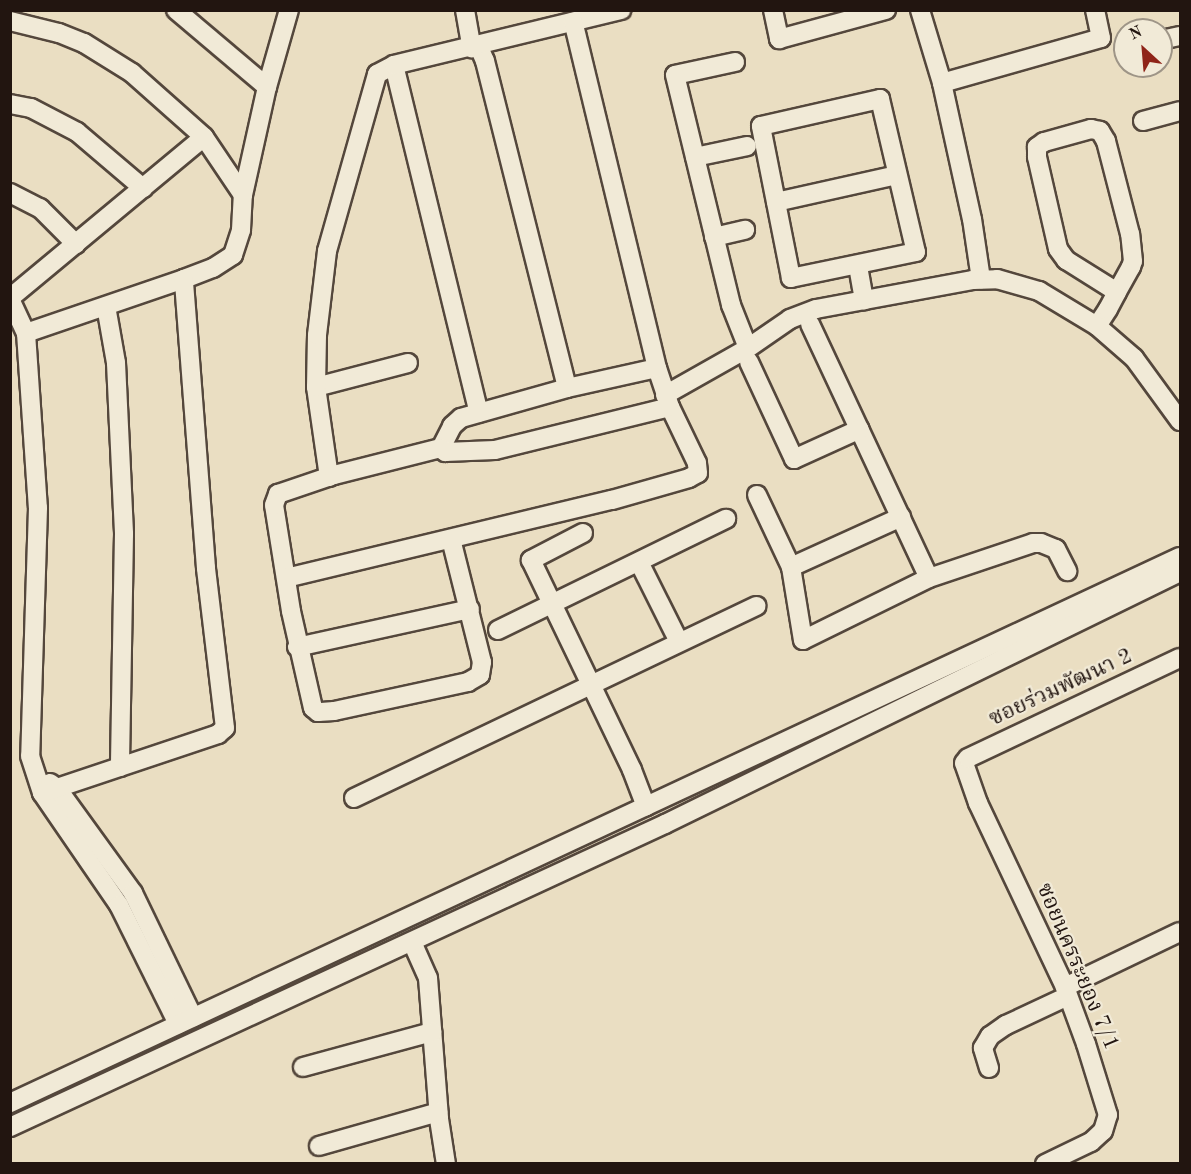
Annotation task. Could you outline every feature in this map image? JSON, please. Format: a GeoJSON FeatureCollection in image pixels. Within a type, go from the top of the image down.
{"type":"FeatureCollection","features":[{"type":"Feature","properties":{"kind":"street"},"geometry":{"type":"LineString","coordinates":[[176,10],[267,87]]}},
{"type":"Feature","properties":{"kind":"street"},"geometry":{"type":"LineString","coordinates":[[26,333],[184,279],[213,267],[233,255],[241,230],[243,195],[267,87],[289,10]]}},
{"type":"Feature","properties":{"kind":"street"},"geometry":{"type":"LineString","coordinates":[[465,10],[476,47],[485,62],[567,388]]}},
{"type":"Feature","properties":{"kind":"street"},"geometry":{"type":"LineString","coordinates":[[329,477],[316,387],[317,335],[327,251],[376,74],[394,65],[476,47],[584,17],[621,10]]}},
{"type":"Feature","properties":{"kind":"street"},"geometry":{"type":"LineString","coordinates":[[773,10],[779,39],[856,14],[886,10]]}},
{"type":"Feature","properties":{"kind":"street"},"geometry":{"type":"LineString","coordinates":[[920,10],[942,83],[972,219],[977,279]]}},
{"type":"Feature","properties":{"kind":"street"},"geometry":{"type":"LineString","coordinates":[[942,83],[1101,38],[1095,10]]}},
{"type":"Feature","properties":{"kind":"street"},"geometry":{"type":"LineString","coordinates":[[286,578],[451,539],[694,476],[698,473],[697,463],[663,388],[584,17]]}},
{"type":"Feature","properties":{"kind":"street"},"geometry":{"type":"LineString","coordinates":[[10,21],[59,33],[106,56],[158,94],[204,137],[243,195]]}},
{"type":"Feature","properties":{"kind":"street"},"geometry":{"type":"LineString","coordinates":[[735,62],[675,75],[731,305],[748,355],[794,459],[860,429]]}},
{"type":"Feature","properties":{"kind":"street"},"geometry":{"type":"LineString","coordinates":[[394,65],[479,413]]}},
{"type":"Feature","properties":{"kind":"street"},"geometry":{"type":"LineString","coordinates":[[880,99],[916,252],[851,268],[791,279],[776,202],[761,126],[880,99]]}},
{"type":"Feature","properties":{"kind":"street"},"geometry":{"type":"LineString","coordinates":[[10,104],[31,108],[77,132],[143,188]]}},
{"type":"Feature","properties":{"kind":"street"},"geometry":{"type":"LineString","coordinates":[[1143,121],[1180,111]]}},
{"type":"Feature","properties":{"kind":"street"},"geometry":{"type":"LineString","coordinates":[[1097,326],[1117,292],[1133,261],[1103,136],[1100,131],[1091,129],[1044,142],[1038,147],[1037,157],[1058,249],[1066,260],[1117,292]]}},
{"type":"Feature","properties":{"kind":"street"},"geometry":{"type":"LineString","coordinates":[[186,1021],[119,905],[50,791],[36,772],[30,756],[28,736],[35,646],[38,508],[26,333],[10,299],[204,137]]}},
{"type":"Feature","properties":{"kind":"street"},"geometry":{"type":"LineString","coordinates":[[694,157],[747,146]]}},
{"type":"Feature","properties":{"kind":"street"},"geometry":{"type":"LineString","coordinates":[[776,202],[897,175]]}},
{"type":"Feature","properties":{"kind":"street"},"geometry":{"type":"LineString","coordinates":[[10,192],[40,208],[76,244]]}},
{"type":"Feature","properties":{"kind":"street"},"geometry":{"type":"LineString","coordinates":[[714,237],[745,230]]}},
{"type":"Feature","properties":{"kind":"street"},"geometry":{"type":"LineString","coordinates":[[851,268],[858,301]]}},
{"type":"Feature","properties":{"kind":"street"},"geometry":{"type":"LineString","coordinates":[[50,791],[218,734],[225,728],[206,568],[184,279]]}},
{"type":"Feature","properties":{"kind":"street"},"geometry":{"type":"LineString","coordinates":[[441,448],[445,452],[495,450],[704,373],[748,355],[783,324],[804,313],[977,279],[997,279],[1039,291],[1097,326],[1134,358],[1180,421]]}},
{"type":"Feature","properties":{"kind":"street"},"geometry":{"type":"LineString","coordinates":[[106,306],[116,363],[124,534],[120,767]]}},
{"type":"Feature","properties":{"kind":"street"},"geometry":{"type":"LineString","coordinates":[[810,324],[929,578]]}},
{"type":"Feature","properties":{"kind":"street"},"geometry":{"type":"LineString","coordinates":[[316,387],[408,363]]}},
{"type":"Feature","properties":{"kind":"street"},"geometry":{"type":"LineString","coordinates":[[451,539],[483,667],[480,675],[468,682],[334,711],[318,712],[309,700],[297,647],[274,505],[276,497],[287,489],[441,448],[452,426],[461,418],[567,388],[663,388]]}},
{"type":"Feature","properties":{"kind":"street"},"geometry":{"type":"LineString","coordinates":[[758,495],[791,567],[803,640],[929,578],[1033,543],[1049,546],[1048,554],[1063,573]]}},
{"type":"Feature","properties":{"kind":"street"},"geometry":{"type":"LineString","coordinates":[[791,567],[901,517]]}},
{"type":"Feature","properties":{"kind":"street"},"geometry":{"type":"LineString","coordinates":[[498,630],[726,519]]}},
{"type":"Feature","properties":{"kind":"street"},"geometry":{"type":"LineString","coordinates":[[583,533],[531,560],[591,683],[646,806]]}},
{"type":"Feature","properties":{"kind":"street"},"geometry":{"type":"LineString","coordinates":[[10,1103],[1180,557]]}},
{"type":"Feature","properties":{"kind":"street"},"geometry":{"type":"LineString","coordinates":[[639,561],[679,642]]}},
{"type":"Feature","properties":{"kind":"street"},"geometry":{"type":"LineString","coordinates":[[10,1127],[665,824],[1180,572]]}},
{"type":"Feature","properties":{"kind":"street"},"geometry":{"type":"LineString","coordinates":[[354,798],[591,683],[757,606]]}},
{"type":"Feature","properties":{"kind":"street"},"geometry":{"type":"LineString","coordinates":[[297,647],[470,609]]}},
{"type":"Feature","properties":{"kind":"street","name":"ซอยร่วมพัฒนา 2"},"geometry":{"type":"LineString","coordinates":[[964,763],[968,758],[1180,658]]}},
{"type":"Feature","properties":{"kind":"street","name":"ซอยนครระยอง 7/1"},"geometry":{"type":"LineString","coordinates":[[964,763],[978,803],[1067,992],[1108,1116],[1103,1131],[1091,1142],[1045,1164]]}},
{"type":"Feature","properties":{"kind":"street"},"geometry":{"type":"LineString","coordinates":[[518,866],[528,888]]}},
{"type":"Feature","properties":{"kind":"street"},"geometry":{"type":"LineString","coordinates":[[989,1068],[983,1048],[990,1036],[1006,1024],[1180,932]]}},
{"type":"Feature","properties":{"kind":"street"},"geometry":{"type":"LineString","coordinates":[[412,942],[428,978],[438,1112],[446,1164]]}},
{"type":"Feature","properties":{"kind":"street"},"geometry":{"type":"LineString","coordinates":[[303,1067],[432,1032]]}},
{"type":"Feature","properties":{"kind":"street"},"geometry":{"type":"LineString","coordinates":[[319,1146],[438,1112]]}}]}
